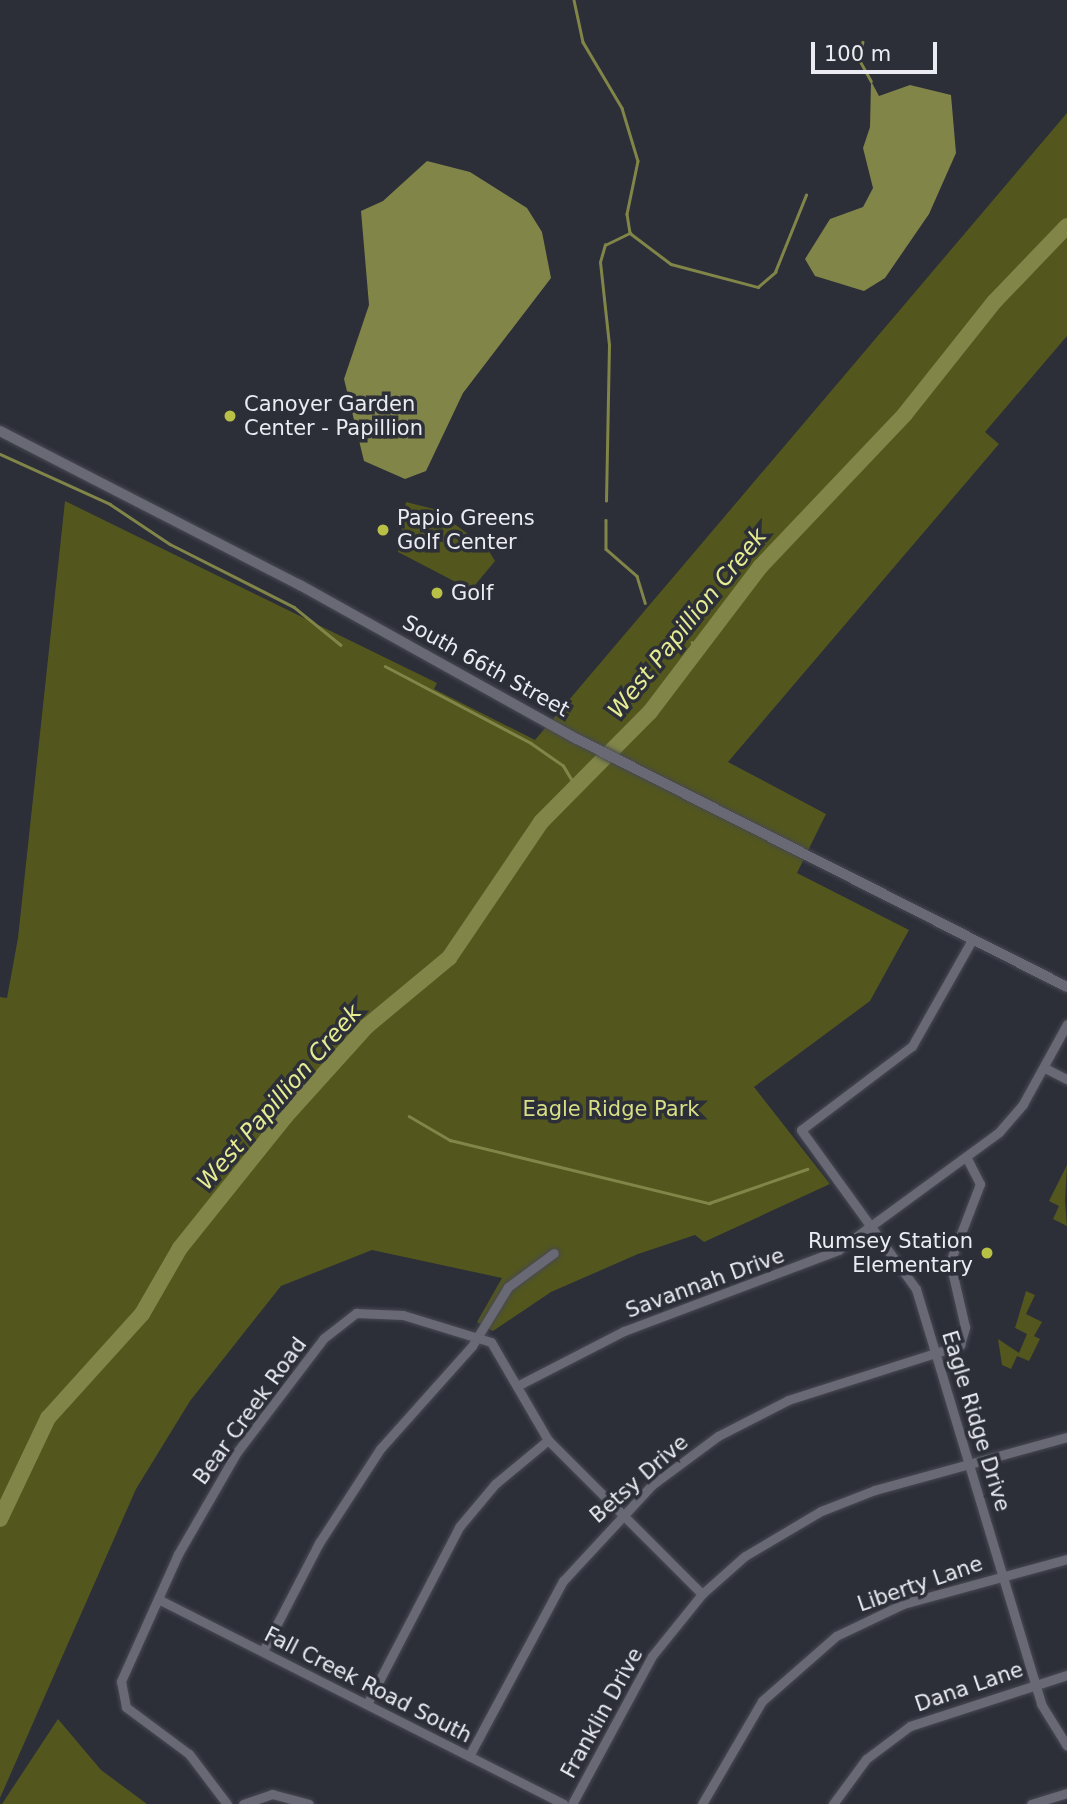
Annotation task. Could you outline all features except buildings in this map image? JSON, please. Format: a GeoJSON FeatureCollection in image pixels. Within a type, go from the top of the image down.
{"type":"FeatureCollection","features":[{"type":"Feature","properties":{"kind":"street","name":"South 66th Street"},"geometry":{"type":"LineString","coordinates":[[0,431],[300,585],[638,771],[1067,987]]}},
{"type":"Feature","properties":{"kind":"street","name":"Eagle Ridge Drive"},"geometry":{"type":"LineString","coordinates":[[972,940],[912,1046],[801,1130],[916,1289],[938,1351],[1035,1683],[1067,1746]]}},
{"type":"Feature","properties":{"kind":"street","name":"Savannah Drive"},"geometry":{"type":"LineString","coordinates":[[517,1386],[624,1331],[801,1266],[872,1226],[967,1158],[1015,1113],[1045,1068],[1067,1024]]}},
{"type":"Feature","properties":{"kind":"street"},"geometry":{"type":"LineString","coordinates":[[1045,1068],[1067,1079]]}},
{"type":"Feature","properties":{"kind":"street","name":"Betsy Drive"},"geometry":{"type":"LineString","coordinates":[[468,1756],[541,1613],[622,1513],[737,1424],[822,1387],[960,1345],[965,1336],[950,1262],[980,1184],[967,1158]]}},
{"type":"Feature","properties":{"kind":"street"},"geometry":{"type":"LineString","coordinates":[[263,1651],[346,1499],[417,1404],[480,1336],[508,1287],[554,1253]]}},
{"type":"Feature","properties":{"kind":"street","name":"Bear Creek Road"},"geometry":{"type":"LineString","coordinates":[[228,1804],[189,1754],[122,1700],[121,1681],[158,1599],[237,1452],[324,1338],[356,1313],[403,1315],[480,1336]]}},
{"type":"Feature","properties":{"kind":"street"},"geometry":{"type":"LineString","coordinates":[[480,1336],[501,1354],[548,1440],[702,1594]]}},
{"type":"Feature","properties":{"kind":"street","name":"Franklin Drive"},"geometry":{"type":"LineString","coordinates":[[572,1804],[630,1691],[702,1594],[745,1556],[821,1511],[970,1462],[1067,1437]]}},
{"type":"Feature","properties":{"kind":"street"},"geometry":{"type":"LineString","coordinates":[[367,1704],[459,1527],[495,1484],[548,1440]]}},
{"type":"Feature","properties":{"kind":"street","name":"Liberty Lane"},"geometry":{"type":"LineString","coordinates":[[702,1804],[747,1721],[809,1655],[867,1618],[1004,1573],[1067,1559]]}},
{"type":"Feature","properties":{"kind":"street","name":"Fall Creek Road South"},"geometry":{"type":"LineString","coordinates":[[158,1599],[562,1804]]}},
{"type":"Feature","properties":{"kind":"street","name":"Dana Lane"},"geometry":{"type":"LineString","coordinates":[[833,1804],[866,1759],[910,1726],[1035,1683],[1067,1675]]}},
{"type":"Feature","properties":{"kind":"street"},"geometry":{"type":"LineString","coordinates":[[1031,1804],[1067,1793]]}},
{"type":"Feature","properties":{"kind":"street"},"geometry":{"type":"LineString","coordinates":[[243,1804],[272,1794],[309,1804]]}},
{"type":"Feature","properties":{"kind":"green space","name":"Eagle Ridge Park"},"geometry":{"type":"Polygon","coordinates":[[[1067,113],[1067,336],[985,432],[999,444],[728,762],[826,814],[797,873],[909,930],[870,1001],[754,1087],[830,1184],[704,1242],[695,1235],[638,1254],[551,1292],[493,1331],[477,1322],[502,1278],[372,1250],[281,1286],[190,1401],[136,1489],[0,1798],[0,997],[7,998],[18,938],[65,501],[437,683],[434,689],[535,740],[1067,113]]]}},
{"type":"Feature","properties":{"kind":"green space"},"geometry":{"type":"Polygon","coordinates":[[[406,502],[434,509],[487,548],[495,561],[471,590],[398,552],[406,502]]]}},
{"type":"Feature","properties":{"kind":"green space"},"geometry":{"type":"Polygon","coordinates":[[[1067,1165],[1067,1226],[1053,1219],[1059,1206],[1049,1201],[1067,1165]]]}},
{"type":"Feature","properties":{"kind":"green space"},"geometry":{"type":"Polygon","coordinates":[[[1026,1291],[1035,1295],[1026,1314],[1042,1322],[1034,1336],[1040,1339],[1029,1361],[1017,1356],[1011,1369],[1002,1365],[998,1339],[1019,1353],[1027,1334],[1015,1328],[1026,1291]]]}},
{"type":"Feature","properties":{"kind":"green space"},"geometry":{"type":"Polygon","coordinates":[[[58,1719],[101,1770],[147,1804],[2,1804],[58,1719]]]}},
{"type":"Feature","properties":{"kind":"shaded area"},"geometry":{"type":"Polygon","coordinates":[[[871,81],[879,96],[910,85],[951,95],[956,153],[929,214],[885,278],[864,291],[815,276],[805,259],[830,219],[863,207],[873,188],[863,148],[870,127],[871,81]]]}},
{"type":"Feature","properties":{"kind":"shaded area"},"geometry":{"type":"Polygon","coordinates":[[[427,161],[470,172],[527,208],[542,232],[551,278],[463,393],[426,471],[405,479],[364,461],[344,379],[369,305],[361,211],[383,201],[427,161]]]}},
{"type":"Feature","properties":{"kind":"waterway"},"geometry":{"type":"LineString","coordinates":[[574,0],[583,42],[622,108],[638,161],[627,214],[630,233]]}},
{"type":"Feature","properties":{"kind":"waterway"},"geometry":{"type":"LineString","coordinates":[[863,42],[859,59],[871,81]]}},
{"type":"Feature","properties":{"kind":"waterway"},"geometry":{"type":"LineString","coordinates":[[606,501],[609,345],[600,262],[605,245],[630,233],[671,264],[758,287],[775,272],[806,195]]}},
{"type":"Feature","properties":{"kind":"waterway","name":"West Papillion Creek"},"geometry":{"type":"LineString","coordinates":[[0,1519],[48,1418],[142,1314],[180,1248],[285,1117],[367,1026],[449,958],[541,822],[650,712],[760,567],[905,414],[995,301],[1067,226]]}},
{"type":"Feature","properties":{"kind":"waterway"},"geometry":{"type":"LineString","coordinates":[[0,454],[110,504],[170,544],[294,607],[341,645]]}},
{"type":"Feature","properties":{"kind":"waterway"},"geometry":{"type":"LineString","coordinates":[[606,520],[606,549],[637,576],[645,603]]}},
{"type":"Feature","properties":{"kind":"waterway"},"geometry":{"type":"LineString","coordinates":[[692,642],[697,651]]}},
{"type":"Feature","properties":{"kind":"waterway"},"geometry":{"type":"LineString","coordinates":[[385,666],[531,743],[563,765],[577,788]]}},
{"type":"Feature","properties":{"kind":"waterway"},"geometry":{"type":"LineString","coordinates":[[409,1116],[450,1140],[709,1203],[807,1169]]}},
{"type":"Feature","properties":{"kind":"place","name":"Canoyer Garden Center - Papillion"},"geometry":{"type":"Point","coordinates":[230,416]}},
{"type":"Feature","properties":{"kind":"place","name":"Papio Greens Golf Center"},"geometry":{"type":"Point","coordinates":[383,530]}},
{"type":"Feature","properties":{"kind":"place","name":"Golf"},"geometry":{"type":"Point","coordinates":[437,593]}},
{"type":"Feature","properties":{"kind":"place","name":"Rumsey Station Elementary"},"geometry":{"type":"Point","coordinates":[987,1253]}}]}
